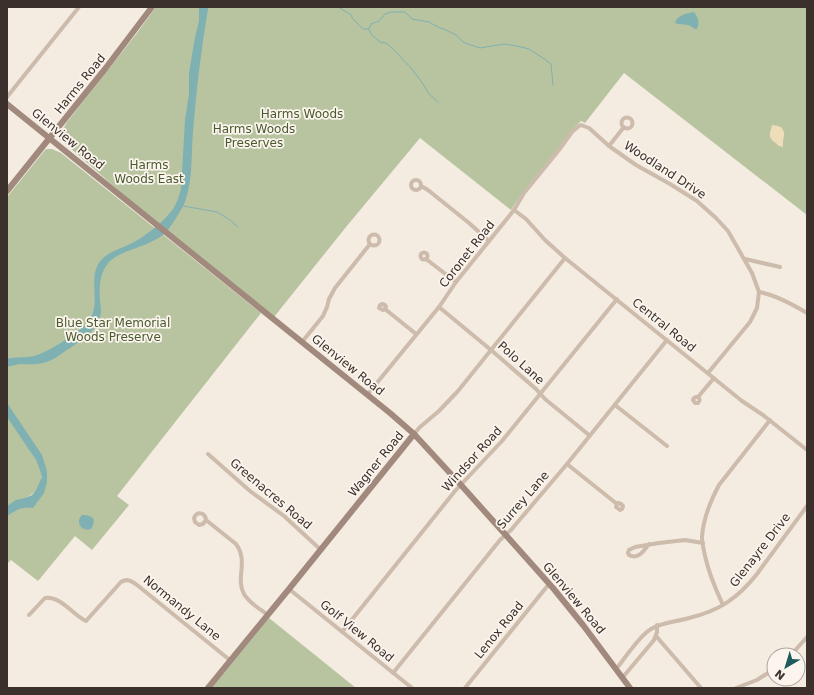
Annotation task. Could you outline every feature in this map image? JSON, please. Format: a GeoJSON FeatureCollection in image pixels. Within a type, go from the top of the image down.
{"type":"FeatureCollection","features":[{"type":"Feature","properties":{"kind":"main road","name":"Harms Road"},"geometry":{"type":"LineString","coordinates":[[7,191],[105,69],[152,7]]}},
{"type":"Feature","properties":{"kind":"main road","name":"Glenview Road"},"geometry":{"type":"LineString","coordinates":[[7,104],[414,434],[549,584],[583,625],[630,688]]}},
{"type":"Feature","properties":{"kind":"main road","name":"Wagner Road"},"geometry":{"type":"LineString","coordinates":[[208,688],[414,434]]}},
{"type":"Feature","properties":{"kind":"street"},"geometry":{"type":"LineString","coordinates":[[7,97],[79,7]]}},
{"type":"Feature","properties":{"kind":"street","name":"Woodland Drive"},"geometry":{"type":"LineString","coordinates":[[581,125],[588,128],[609,146],[636,165],[682,191],[706,208],[728,231],[745,259],[759,292]]}},
{"type":"Feature","properties":{"kind":"street","name":"Coronet Road"},"geometry":{"type":"LineString","coordinates":[[367,395],[439,307],[456,282],[514,210],[524,193],[572,132],[581,125]]}},
{"type":"Feature","properties":{"kind":"street"},"geometry":{"type":"LineString","coordinates":[[609,146],[624,127]]}},
{"type":"Feature","properties":{"kind":"street"},"geometry":{"type":"LineString","coordinates":[[421,186],[469,223],[489,241]]}},
{"type":"Feature","properties":{"kind":"street","name":"Central Road"},"geometry":{"type":"LineString","coordinates":[[514,210],[526,219],[545,240],[565,258],[742,401],[770,420],[807,450]]}},
{"type":"Feature","properties":{"kind":"street"},"geometry":{"type":"LineString","coordinates":[[302,342],[323,316],[332,292],[370,244]]}},
{"type":"Feature","properties":{"kind":"street","name":"Wagner Road"},"geometry":{"type":"LineString","coordinates":[[414,434],[458,391],[565,258]]}},
{"type":"Feature","properties":{"kind":"street"},"geometry":{"type":"LineString","coordinates":[[426,259],[456,282]]}},
{"type":"Feature","properties":{"kind":"street"},"geometry":{"type":"LineString","coordinates":[[745,259],[780,266]]}},
{"type":"Feature","properties":{"kind":"street"},"geometry":{"type":"LineString","coordinates":[[708,373],[750,322],[757,308],[759,292],[766,293],[786,301],[807,313]]}},
{"type":"Feature","properties":{"kind":"street","name":"Windsor Road"},"geometry":{"type":"LineString","coordinates":[[342,632],[461,485],[496,448],[616,299]]}},
{"type":"Feature","properties":{"kind":"street","name":"Polo Lane"},"geometry":{"type":"LineString","coordinates":[[439,307],[589,435]]}},
{"type":"Feature","properties":{"kind":"street"},"geometry":{"type":"LineString","coordinates":[[385,309],[416,334]]}},
{"type":"Feature","properties":{"kind":"street","name":"Surrey Lane"},"geometry":{"type":"LineString","coordinates":[[393,673],[500,540],[511,530],[567,464],[667,340]]}},
{"type":"Feature","properties":{"kind":"street"},"geometry":{"type":"LineString","coordinates":[[698,397],[714,378]]}},
{"type":"Feature","properties":{"kind":"street"},"geometry":{"type":"LineString","coordinates":[[615,405],[667,446]]}},
{"type":"Feature","properties":{"kind":"street"},"geometry":{"type":"LineString","coordinates":[[723,605],[708,569],[702,543],[704,526],[710,506],[719,485],[770,420]]}},
{"type":"Feature","properties":{"kind":"street","name":"Greenacres Road"},"geometry":{"type":"LineString","coordinates":[[208,454],[250,491],[284,516],[321,550]]}},
{"type":"Feature","properties":{"kind":"street"},"geometry":{"type":"LineString","coordinates":[[567,464],[617,504]]}},
{"type":"Feature","properties":{"kind":"street","name":"Glenayre Drive"},"geometry":{"type":"LineString","coordinates":[[616,668],[645,632],[658,625],[695,617],[713,610],[736,596],[749,584],[807,506]]}},
{"type":"Feature","properties":{"kind":"street"},"geometry":{"type":"LineString","coordinates":[[206,520],[236,544],[242,559],[242,585],[244,594],[268,615]]}},
{"type":"Feature","properties":{"kind":"street"},"geometry":{"type":"LineString","coordinates":[[649,544],[638,555],[633,557],[629,555],[628,552],[631,548],[649,544],[681,540],[702,543]]}},
{"type":"Feature","properties":{"kind":"street","name":"Normandy Lane"},"geometry":{"type":"LineString","coordinates":[[30,615],[45,598],[51,598],[57,600],[80,618],[86,620],[121,582],[126,579],[137,585],[231,661]]}},
{"type":"Feature","properties":{"kind":"street","name":"Lenox Road"},"geometry":{"type":"LineString","coordinates":[[465,688],[549,584]]}},
{"type":"Feature","properties":{"kind":"street","name":"Golf View Road"},"geometry":{"type":"LineString","coordinates":[[289,589],[412,688]]}},
{"type":"Feature","properties":{"kind":"street"},"geometry":{"type":"LineString","coordinates":[[623,677],[656,636],[658,625]]}},
{"type":"Feature","properties":{"kind":"street"},"geometry":{"type":"LineString","coordinates":[[656,636],[701,688]]}},
{"type":"Feature","properties":{"kind":"street"},"geometry":{"type":"LineString","coordinates":[[798,647],[807,637]]}},
{"type":"Feature","properties":{"kind":"street"},"geometry":{"type":"LineString","coordinates":[[736,688],[757,680],[766,674]]}},
{"type":"Feature","properties":{"kind":"green space","name":"Harms Woods"},"geometry":{"type":"Polygon","coordinates":[[[156,7],[807,7],[807,215],[624,73],[585,123],[581,121],[572,130],[523,192],[511,210],[420,138],[274,317],[134,204],[60,139],[60,134],[67,122],[156,7]]]}},
{"type":"Feature","properties":{"kind":"green space","name":"Blue Star Memorial Woods Preserve"},"geometry":{"type":"Polygon","coordinates":[[[52,149],[61,153],[261,313],[117,496],[129,505],[92,550],[75,536],[38,581],[11,560],[7,564],[7,197],[45,150],[52,149]],[[29,449],[42,473],[39,486],[31,495],[27,497],[36,504],[47,471],[29,449]]]}},
{"type":"Feature","properties":{"kind":"green space"},"geometry":{"type":"Polygon","coordinates":[[[269,618],[356,688],[212,688],[269,618]]]}},
{"type":"Feature","properties":{"kind":"sand"},"geometry":{"type":"Polygon","coordinates":[[[772,125],[781,127],[784,131],[783,147],[779,146],[770,137],[772,125]]]}},
{"type":"Feature","properties":{"kind":"water"},"geometry":{"type":"Polygon","coordinates":[[[199,7],[208,7],[208,9],[197,86],[191,176],[188,194],[184,205],[168,230],[161,236],[118,256],[111,260],[106,266],[102,273],[100,282],[100,318],[93,330],[88,335],[59,356],[49,361],[38,364],[20,364],[7,367],[7,359],[29,357],[40,354],[66,340],[84,326],[90,319],[93,312],[95,302],[94,283],[98,264],[110,253],[145,235],[164,220],[174,207],[181,189],[185,120],[189,94],[189,73],[199,21],[199,7]]]}},
{"type":"Feature","properties":{"kind":"water"},"geometry":{"type":"Polygon","coordinates":[[[694,12],[698,20],[697,29],[694,29],[688,25],[675,23],[677,18],[694,12]]]}},
{"type":"Feature","properties":{"kind":"water"},"geometry":{"type":"Polygon","coordinates":[[[7,403],[42,455],[47,471],[47,482],[44,493],[33,508],[22,508],[7,516],[7,506],[16,500],[32,495],[42,477],[36,460],[7,417],[7,403]]]}},
{"type":"Feature","properties":{"kind":"water"},"geometry":{"type":"Polygon","coordinates":[[[82,515],[93,518],[94,523],[91,529],[87,530],[80,526],[79,521],[82,515]]]}},
{"type":"Feature","properties":{"kind":"waterway"},"geometry":{"type":"LineString","coordinates":[[338,7],[350,14],[363,29],[369,29],[371,24],[379,21],[385,14],[391,12],[405,12],[412,19],[429,22],[456,35],[463,42],[480,48],[504,44],[529,49],[551,64],[553,85]]}},
{"type":"Feature","properties":{"kind":"waterway"},"geometry":{"type":"LineString","coordinates":[[369,30],[380,42],[386,43],[394,50],[411,68],[429,94],[438,102]]}},
{"type":"Feature","properties":{"kind":"waterway"},"geometry":{"type":"LineString","coordinates":[[183,206],[217,212],[238,227]]}},
{"type":"Feature","properties":{"kind":"park label","name":"Harms Woods Preserves"},"geometry":{"type":"Point","coordinates":[254,136]}},
{"type":"Feature","properties":{"kind":"park label","name":"Harms Woods East"},"geometry":{"type":"Point","coordinates":[149,172]}}]}
